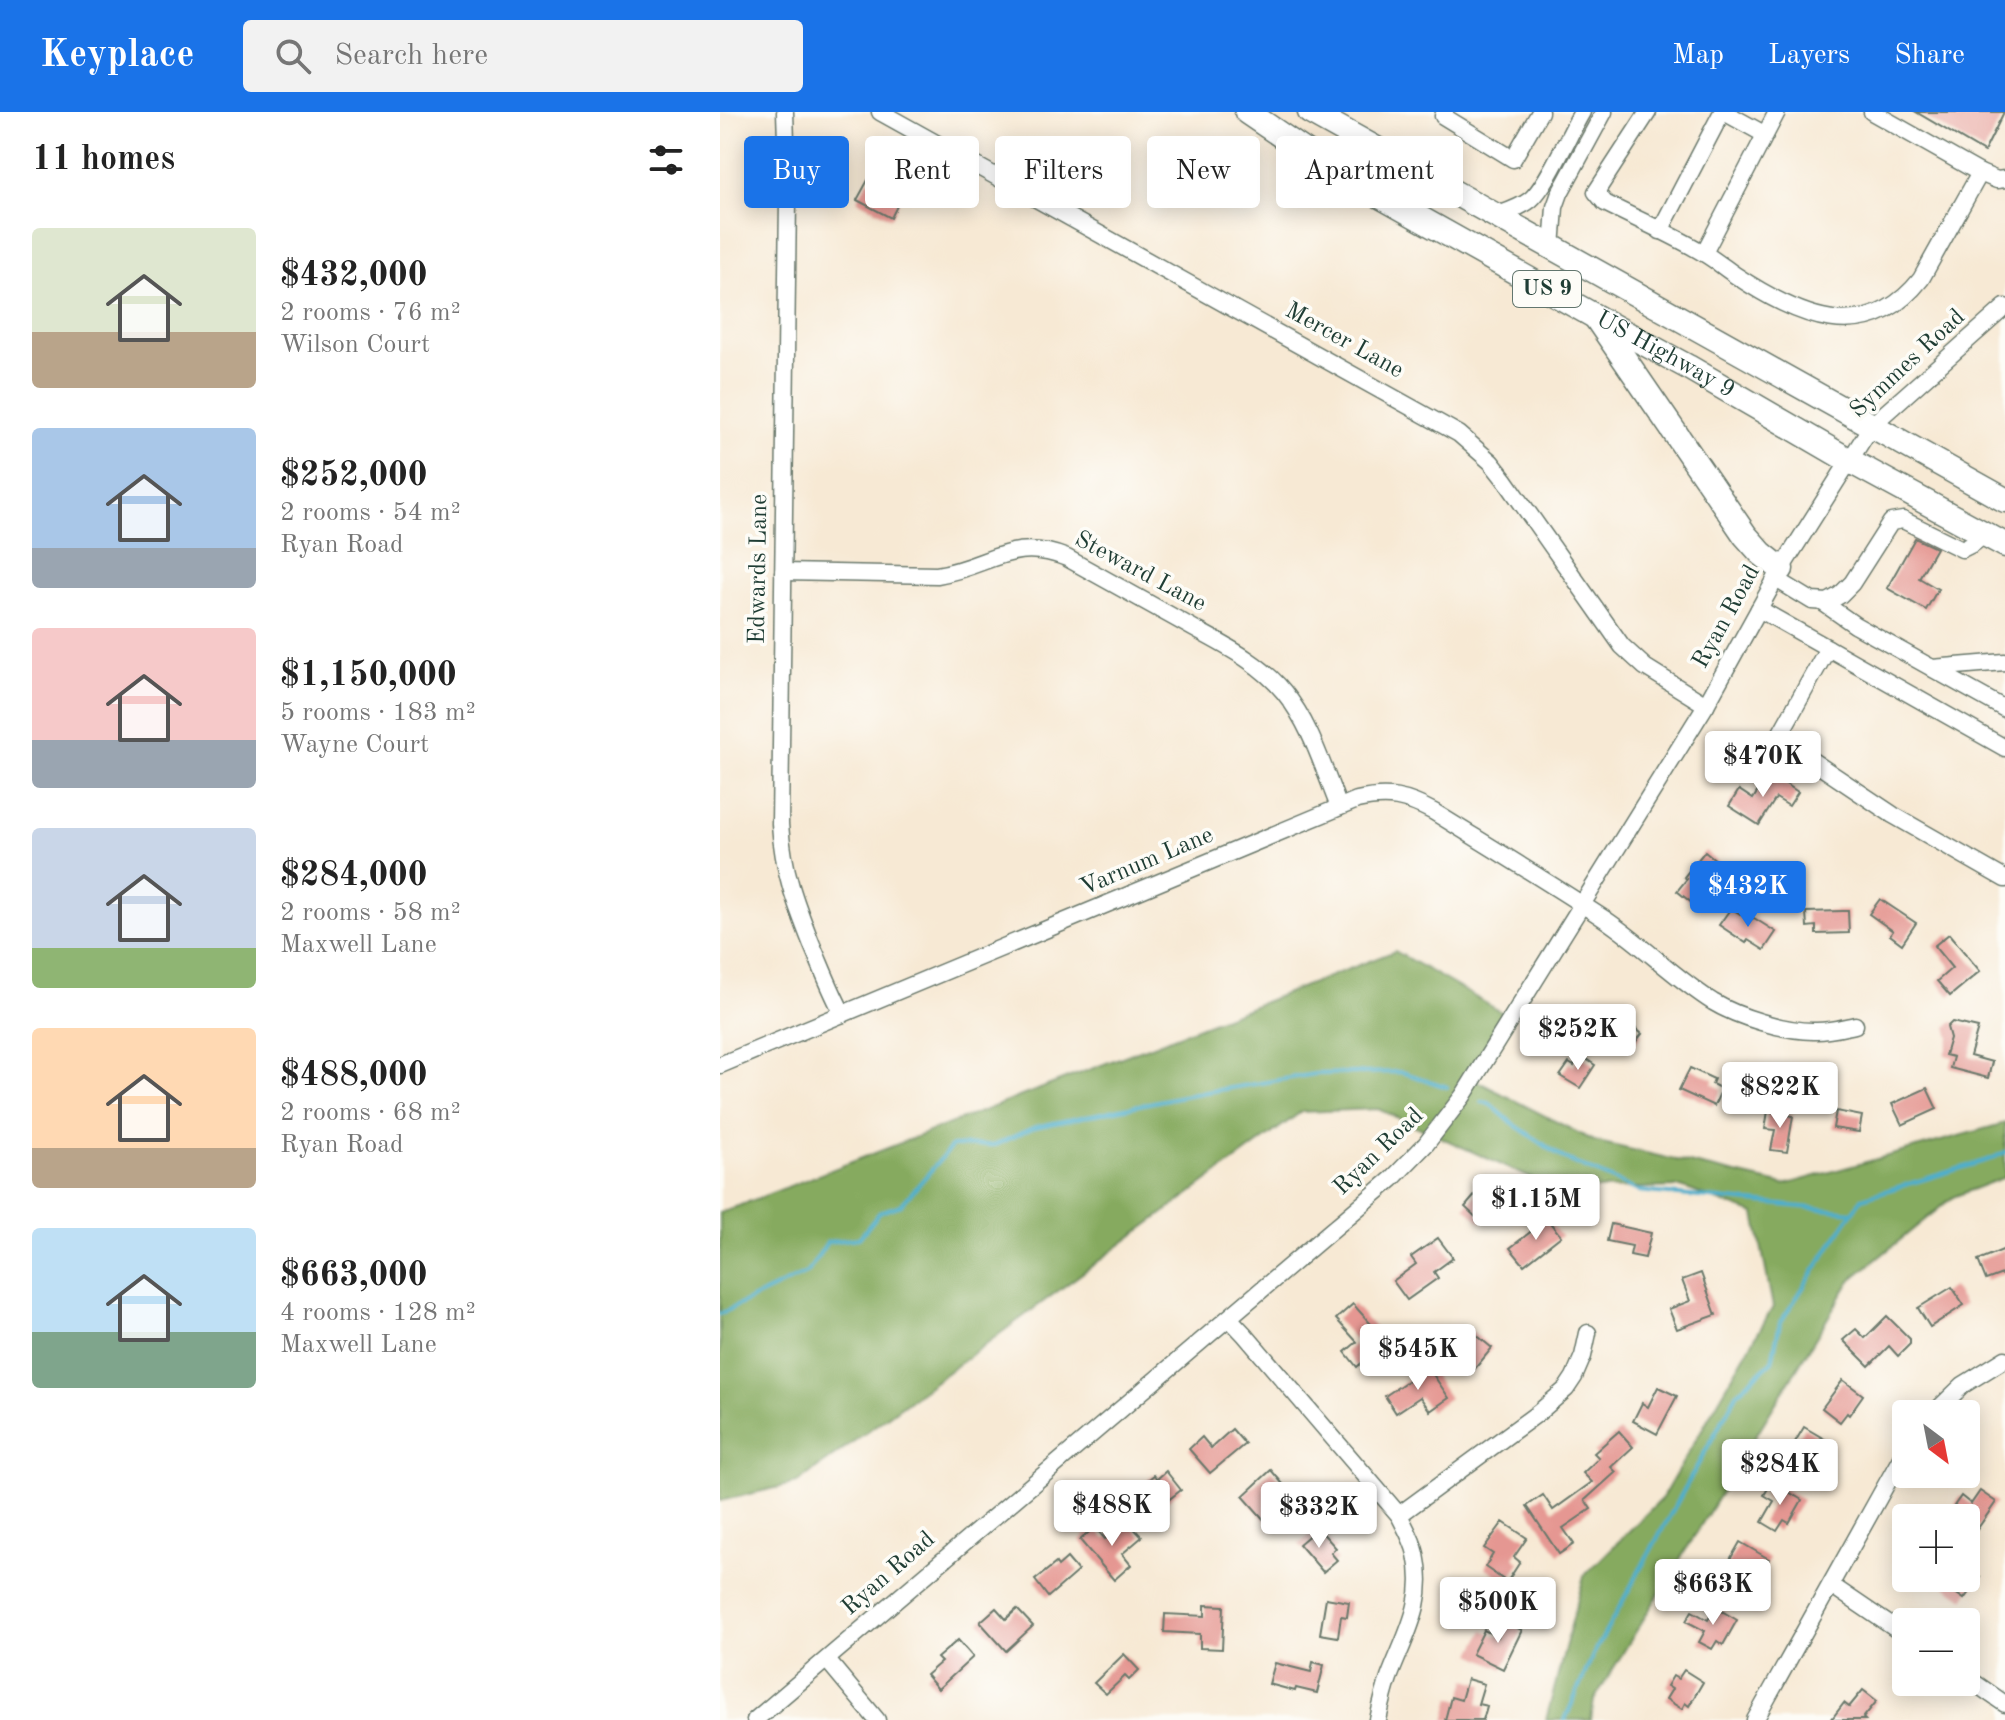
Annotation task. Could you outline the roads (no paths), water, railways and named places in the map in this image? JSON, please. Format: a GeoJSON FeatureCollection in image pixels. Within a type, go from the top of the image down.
{"type":"FeatureCollection","features":[{"type":"Feature","properties":{"kind":"highway","name":"US Highway 9"},"geometry":{"type":"LineString","coordinates":[[1247,112],[1323,164],[1850,461],[1995,539]]}},
{"type":"Feature","properties":{"kind":"highway","name":"US Highway 9"},"geometry":{"type":"LineString","coordinates":[[1310,112],[2005,500]]}},
{"type":"Feature","properties":{"kind":"highway"},"geometry":{"type":"LineString","coordinates":[[1596,317],[1745,535],[1779,574]]}},
{"type":"Feature","properties":{"kind":"street","name":"Edwards Lane"},"geometry":{"type":"LineString","coordinates":[[785,112],[788,199],[782,850],[794,900],[843,1014]]}},
{"type":"Feature","properties":{"kind":"street","name":"Mercer Lane"},"geometry":{"type":"LineString","coordinates":[[880,112],[1459,434],[1491,462],[1506,481],[1622,646],[1645,667],[1706,705]]}},
{"type":"Feature","properties":{"kind":"street"},"geometry":{"type":"LineString","coordinates":[[1445,112],[1443,116],[1513,159],[1540,112]]}},
{"type":"Feature","properties":{"kind":"street"},"geometry":{"type":"LineString","coordinates":[[1495,216],[1533,198],[1582,112]]}},
{"type":"Feature","properties":{"kind":"street"},"geometry":{"type":"LineString","coordinates":[[1552,248],[1555,207],[1560,193],[1604,112]]}},
{"type":"Feature","properties":{"kind":"street"},"geometry":{"type":"LineString","coordinates":[[1648,112],[1596,192],[1605,203],[1704,253],[1737,277],[1795,309],[1832,321],[1852,321],[1874,315],[1894,307],[1909,294],[1921,279],[1980,173]]}},
{"type":"Feature","properties":{"kind":"street"},"geometry":{"type":"LineString","coordinates":[[1660,231],[1723,112],[1764,134]]}},
{"type":"Feature","properties":{"kind":"street"},"geometry":{"type":"LineString","coordinates":[[1704,253],[1777,112]]}},
{"type":"Feature","properties":{"kind":"street"},"geometry":{"type":"LineString","coordinates":[[1872,112],[1980,173],[1997,180],[2005,179]]}},
{"type":"Feature","properties":{"kind":"street","name":"Symmes Road"},"geometry":{"type":"LineString","coordinates":[[1850,461],[1872,425],[2005,307]]}},
{"type":"Feature","properties":{"kind":"street","name":"Ryan Road"},"geometry":{"type":"LineString","coordinates":[[755,1720],[1392,1179],[1426,1144],[1463,1096],[1706,705],[1779,574],[1850,461]]}},
{"type":"Feature","properties":{"kind":"street"},"geometry":{"type":"LineString","coordinates":[[1898,521],[1914,495]]}},
{"type":"Feature","properties":{"kind":"street"},"geometry":{"type":"LineString","coordinates":[[1779,574],[1812,601],[1828,602],[1852,583],[1891,522],[1903,520],[1962,549],[1995,539]]}},
{"type":"Feature","properties":{"kind":"street","name":"Steward Lane"},"geometry":{"type":"LineString","coordinates":[[783,572],[937,575],[956,572],[1018,550],[1041,550],[1067,558],[1236,652],[1265,673],[1300,715],[1339,807]]}},
{"type":"Feature","properties":{"kind":"street"},"geometry":{"type":"LineString","coordinates":[[1822,602],[1855,625],[2005,709]]}},
{"type":"Feature","properties":{"kind":"street"},"geometry":{"type":"LineString","coordinates":[[1759,609],[2005,748]]}},
{"type":"Feature","properties":{"kind":"street"},"geometry":{"type":"LineString","coordinates":[[1828,648],[1778,738],[1893,815],[2005,879]]}},
{"type":"Feature","properties":{"kind":"street"},"geometry":{"type":"LineString","coordinates":[[1932,668],[2005,662]]}},
{"type":"Feature","properties":{"kind":"street","name":"Varnum Lane"},"geometry":{"type":"LineString","coordinates":[[720,1065],[1339,807],[1381,796],[1418,803],[1609,922],[1714,1002],[1736,1014],[1803,1031],[1855,1025]]}},
{"type":"Feature","properties":{"kind":"street"},"geometry":{"type":"LineString","coordinates":[[1229,1318],[1399,1515],[1416,1553],[1419,1592],[1413,1621],[1390,1676],[1378,1720]]}},
{"type":"Feature","properties":{"kind":"street"},"geometry":{"type":"LineString","coordinates":[[1399,1515],[1566,1389],[1583,1356],[1588,1333]]}},
{"type":"Feature","properties":{"kind":"street"},"geometry":{"type":"LineString","coordinates":[[1947,1400],[1963,1385],[2005,1359]]}},
{"type":"Feature","properties":{"kind":"street"},"geometry":{"type":"LineString","coordinates":[[1755,1720],[1892,1474]]}},
{"type":"Feature","properties":{"kind":"street"},"geometry":{"type":"LineString","coordinates":[[1831,1585],[1892,1626]]}},
{"type":"Feature","properties":{"kind":"street"},"geometry":{"type":"LineString","coordinates":[[827,1660],[877,1720]]}},
{"type":"Feature","properties":{"kind":"street"},"geometry":{"type":"LineString","coordinates":[[1980,1687],[2005,1704]]}},
{"type":"Feature","properties":{"kind":"waterway"},"geometry":{"type":"LineString","coordinates":[[720,1314],[808,1272],[827,1242],[859,1238],[880,1212],[901,1205],[952,1146],[995,1145],[1035,1127],[1182,1096],[1315,1074],[1402,1072],[1447,1087]]}},
{"type":"Feature","properties":{"kind":"waterway"},"geometry":{"type":"LineString","coordinates":[[1482,1102],[1489,1103],[1512,1123],[1565,1159],[1638,1191],[1853,1212]]}},
{"type":"Feature","properties":{"kind":"waterway"},"geometry":{"type":"LineString","coordinates":[[1565,1720],[1593,1655],[1738,1392],[1772,1361],[1780,1323],[1862,1198],[2005,1152]]}}]}
